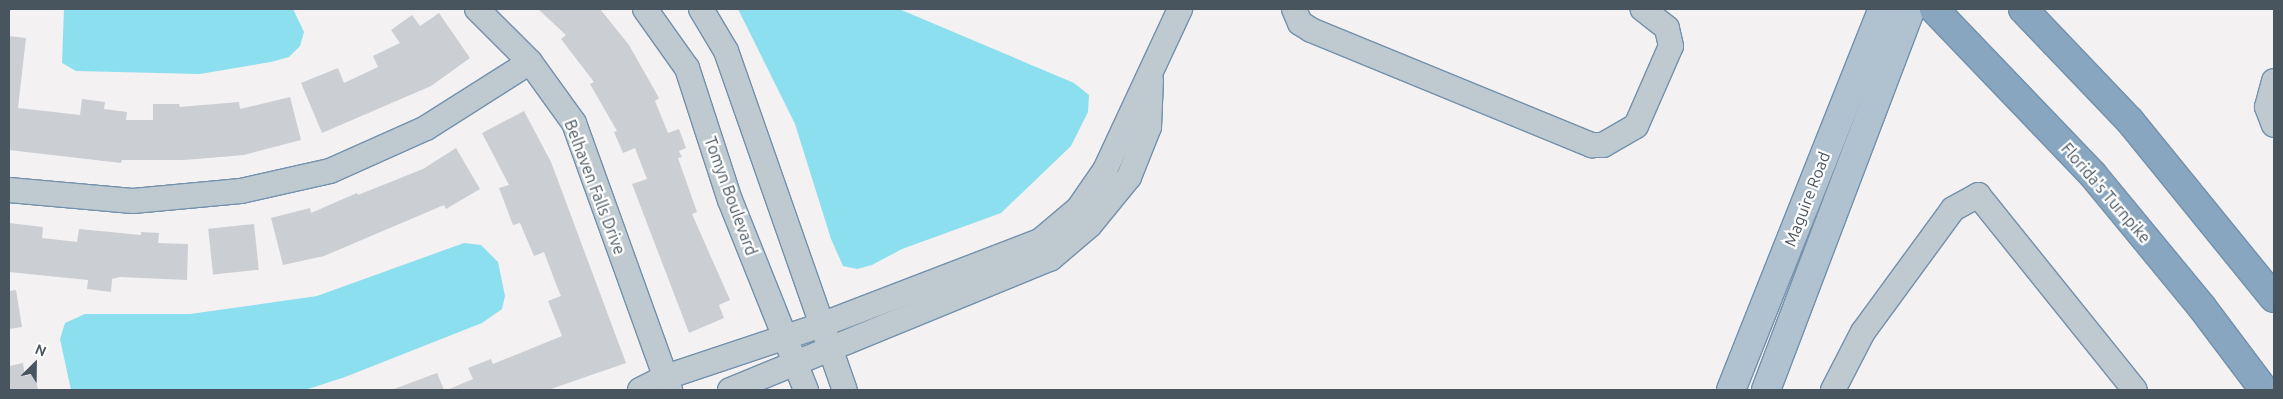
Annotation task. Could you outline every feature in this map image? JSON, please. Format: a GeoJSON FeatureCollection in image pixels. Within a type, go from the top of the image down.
{"type":"FeatureCollection","features":[{"type":"Feature","properties":{"kind":"highway","name":"Florida's Turnpike"},"geometry":{"type":"LineString","coordinates":[[1934,9],[2093,175],[2201,306],[2264,390]]}},
{"type":"Feature","properties":{"kind":"highway"},"geometry":{"type":"LineString","coordinates":[[2023,9],[2130,121],[2274,298]]}},
{"type":"Feature","properties":{"kind":"main road","name":"Maguire Road"},"geometry":{"type":"LineString","coordinates":[[1766,390],[1911,9]]}},
{"type":"Feature","properties":{"kind":"main road","name":"Maguire Road"},"geometry":{"type":"LineString","coordinates":[[1732,390],[1881,14]]}},
{"type":"Feature","properties":{"kind":"street","name":"Belhaven Falls Drive"},"geometry":{"type":"LineString","coordinates":[[478,9],[530,62],[574,123],[668,383]]}},
{"type":"Feature","properties":{"kind":"street","name":"Tomyn Boulevard"},"geometry":{"type":"LineString","coordinates":[[645,9],[687,68],[730,200],[806,390]]}},
{"type":"Feature","properties":{"kind":"street"},"geometry":{"type":"LineString","coordinates":[[701,9],[726,51],[845,390]]}},
{"type":"Feature","properties":{"kind":"street"},"geometry":{"type":"LineString","coordinates":[[728,356],[734,389],[830,350],[1045,250],[1090,225],[1129,177],[1149,127],[1152,67],[1180,9]]}},
{"type":"Feature","properties":{"kind":"street"},"geometry":{"type":"LineString","coordinates":[[1294,9],[1300,23],[1311,30],[1592,145],[1603,145],[1636,126],[1671,46],[1666,28],[1643,9]]}},
{"type":"Feature","properties":{"kind":"street"},"geometry":{"type":"LineString","coordinates":[[9,190],[134,201],[241,191],[330,171],[426,128],[530,62]]}},
{"type":"Feature","properties":{"kind":"street"},"geometry":{"type":"LineString","coordinates":[[2274,81],[2267,107],[2274,125]]}},
{"type":"Feature","properties":{"kind":"street"},"geometry":{"type":"LineString","coordinates":[[1833,390],[1864,332],[1952,209],[1978,195],[2135,390]]}},
{"type":"Feature","properties":{"kind":"street"},"geometry":{"type":"LineString","coordinates":[[640,390],[668,383],[728,356],[1045,250]]}},
{"type":"Feature","properties":{"kind":"water"},"geometry":{"type":"Polygon","coordinates":[[[64,9],[293,9],[304,32],[300,46],[289,57],[271,62],[200,74],[76,71],[62,63],[64,9]]]}},
{"type":"Feature","properties":{"kind":"water"},"geometry":{"type":"Polygon","coordinates":[[[738,9],[899,9],[1074,83],[1089,95],[1088,112],[1071,146],[1001,213],[902,249],[872,265],[857,269],[843,266],[831,239],[795,124],[738,9]]]}},
{"type":"Feature","properties":{"kind":"water"},"geometry":{"type":"Polygon","coordinates":[[[464,243],[481,245],[498,262],[505,296],[502,309],[482,323],[345,377],[305,390],[71,390],[60,339],[65,323],[85,314],[190,314],[317,296],[464,243]]]}},
{"type":"Feature","properties":{"kind":"building"},"geometry":{"type":"Polygon","coordinates":[[[538,9],[600,9],[629,45],[659,98],[655,101],[668,133],[679,129],[686,148],[679,151],[682,157],[678,158],[697,212],[692,214],[730,300],[719,305],[724,318],[689,333],[632,184],[647,179],[635,148],[623,153],[614,132],[617,131],[590,84],[594,82],[561,39],[566,35],[538,9]]]}},
{"type":"Feature","properties":{"kind":"building"},"geometry":{"type":"Polygon","coordinates":[[[439,13],[470,58],[431,86],[322,133],[301,83],[338,68],[344,83],[378,67],[373,56],[400,43],[391,30],[412,15],[420,26],[439,13]]]}},
{"type":"Feature","properties":{"kind":"building"},"geometry":{"type":"Polygon","coordinates":[[[9,36],[26,38],[18,108],[80,115],[82,99],[105,102],[104,109],[127,112],[126,120],[153,120],[153,104],[179,104],[180,107],[239,102],[240,109],[290,97],[301,140],[244,155],[184,160],[122,160],[121,163],[9,150],[9,36]]]}},
{"type":"Feature","properties":{"kind":"building"},"geometry":{"type":"Polygon","coordinates":[[[524,111],[551,162],[626,363],[548,390],[447,390],[473,379],[468,368],[491,359],[493,364],[562,336],[548,301],[561,296],[544,252],[534,256],[520,223],[513,225],[499,188],[509,185],[482,133],[524,111]]]}},
{"type":"Feature","properties":{"kind":"building"},"geometry":{"type":"Polygon","coordinates":[[[456,148],[480,189],[446,209],[444,205],[324,256],[283,265],[271,218],[310,208],[311,213],[357,193],[358,195],[423,169],[456,148]]]}},
{"type":"Feature","properties":{"kind":"building"},"geometry":{"type":"Polygon","coordinates":[[[9,223],[43,227],[42,238],[77,242],[79,229],[141,235],[141,232],[159,233],[158,243],[188,244],[187,280],[120,277],[112,279],[111,292],[87,289],[88,280],[9,272],[9,223]]]}},
{"type":"Feature","properties":{"kind":"building"},"geometry":{"type":"Polygon","coordinates":[[[254,224],[259,270],[213,275],[208,229],[254,224]]]}},
{"type":"Feature","properties":{"kind":"building"},"geometry":{"type":"Polygon","coordinates":[[[16,290],[22,327],[9,329],[9,291],[16,290]]]}},
{"type":"Feature","properties":{"kind":"building"},"geometry":{"type":"Polygon","coordinates":[[[23,363],[25,376],[35,374],[38,390],[9,390],[9,366],[23,363]]]}},
{"type":"Feature","properties":{"kind":"building"},"geometry":{"type":"Polygon","coordinates":[[[437,373],[444,390],[394,390],[394,389],[437,373]]]}}]}
